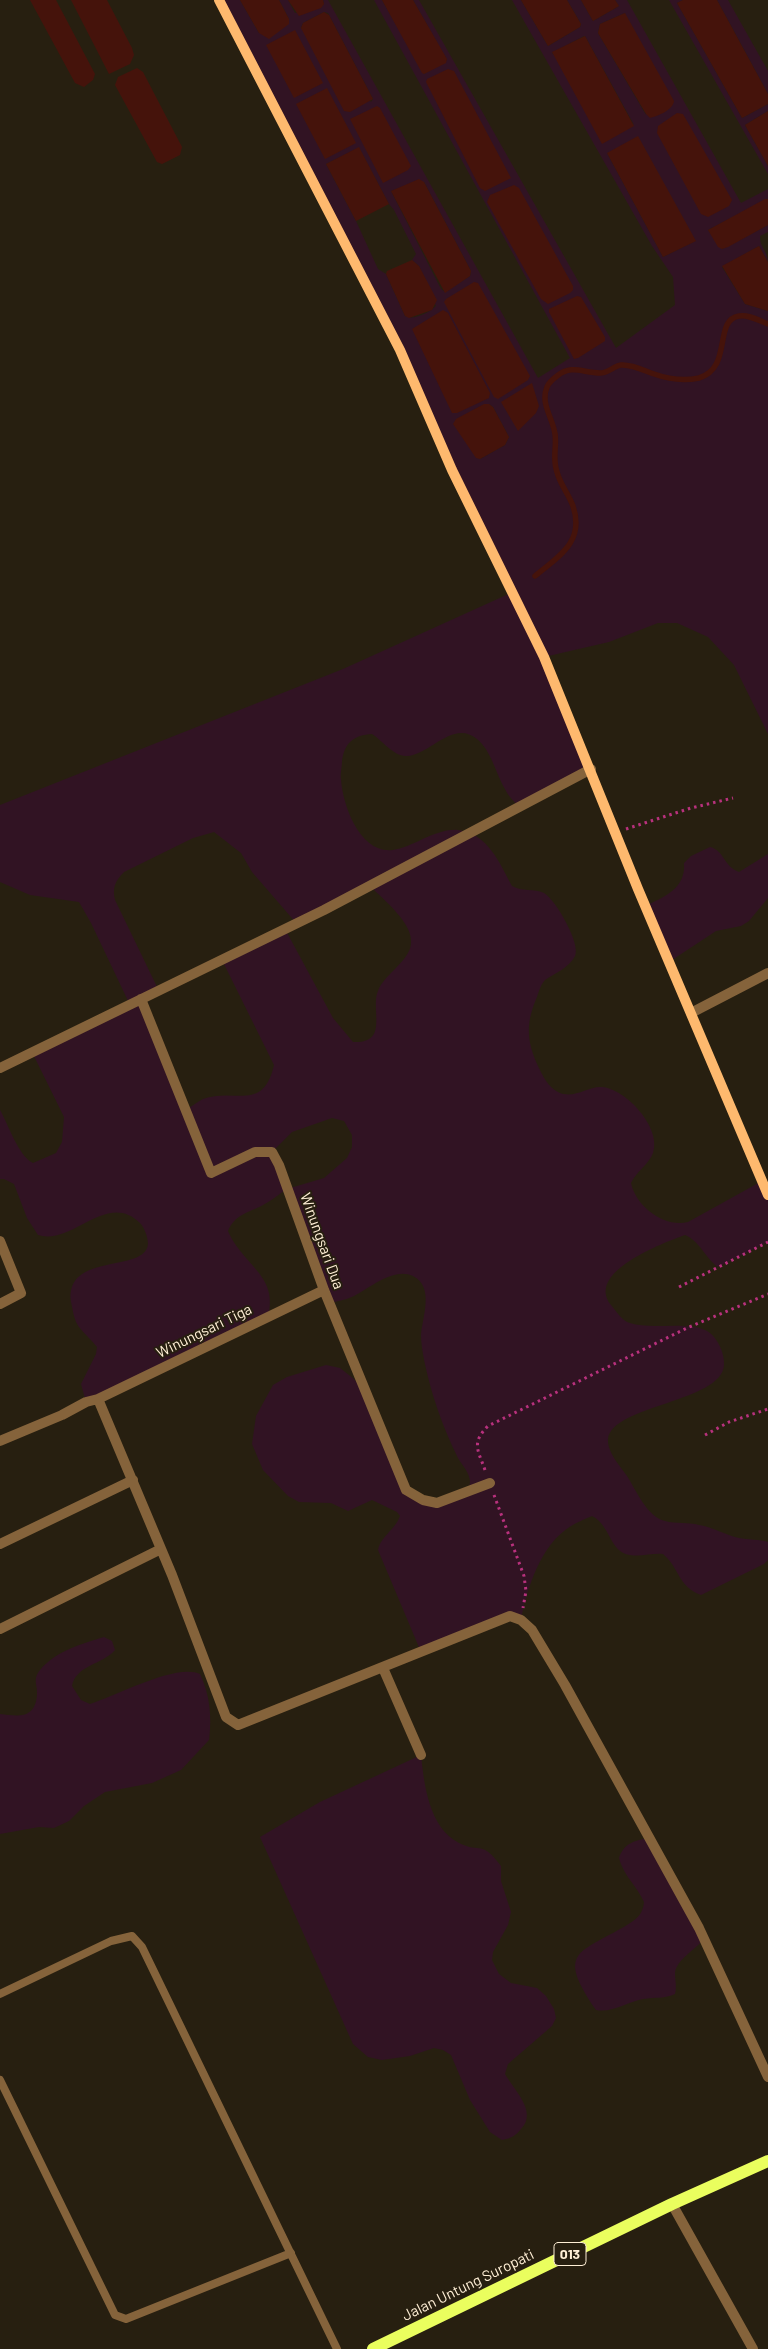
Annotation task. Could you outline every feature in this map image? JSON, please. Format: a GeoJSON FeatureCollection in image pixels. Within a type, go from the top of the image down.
{"type":"FeatureCollection","features":[{"type":"Feature","properties":{"kind":"main road","name":"Jalan Untung Suropati"},"geometry":{"type":"LineString","coordinates":[[373,2349],[672,2204],[768,2161]]}},
{"type":"Feature","properties":{"kind":"street"},"geometry":{"type":"LineString","coordinates":[[219,0],[400,350],[452,470],[497,557],[544,657],[768,1195]]}},
{"type":"Feature","properties":{"kind":"street"},"geometry":{"type":"LineString","coordinates":[[0,1068],[324,910],[591,769]]}},
{"type":"Feature","properties":{"kind":"street"},"geometry":{"type":"LineString","coordinates":[[691,1013],[768,973]]}},
{"type":"Feature","properties":{"kind":"street","name":"Winungsari Dua"},"geometry":{"type":"LineString","coordinates":[[141,999],[211,1173],[255,1152],[272,1152],[279,1164],[324,1290],[406,1490],[423,1500],[437,1503],[490,1483]]}},
{"type":"Feature","properties":{"kind":"street"},"geometry":{"type":"LineString","coordinates":[[0,1241],[21,1293],[0,1304]]}},
{"type":"Feature","properties":{"kind":"street","name":"Winungsari Tiga"},"geometry":{"type":"LineString","coordinates":[[0,1441],[62,1416],[86,1402],[98,1399],[324,1290]]}},
{"type":"Feature","properties":{"kind":"street"},"geometry":{"type":"LineString","coordinates":[[98,1399],[161,1549],[226,1717],[238,1725],[510,1616],[520,1620],[532,1630],[565,1684],[699,1928],[768,2077]]}},
{"type":"Feature","properties":{"kind":"street"},"geometry":{"type":"LineString","coordinates":[[0,1544],[133,1480]]}},
{"type":"Feature","properties":{"kind":"street"},"geometry":{"type":"LineString","coordinates":[[0,1629],[161,1549]]}},
{"type":"Feature","properties":{"kind":"street"},"geometry":{"type":"LineString","coordinates":[[383,1668],[421,1755]]}},
{"type":"Feature","properties":{"kind":"street"},"geometry":{"type":"LineString","coordinates":[[672,2204],[753,2349]]}},
{"type":"Feature","properties":{"kind":"lane"},"geometry":{"type":"LineString","coordinates":[[0,1994],[111,1941],[132,1936],[142,1947],[337,2349]]}},
{"type":"Feature","properties":{"kind":"lane"},"geometry":{"type":"LineString","coordinates":[[0,2080],[115,2315],[126,2319],[291,2253]]}},
{"type":"Feature","properties":{"kind":"path"},"geometry":{"type":"LineString","coordinates":[[616,833],[691,808],[733,798]]}},
{"type":"Feature","properties":{"kind":"path"},"geometry":{"type":"LineString","coordinates":[[679,1287],[768,1242]]}},
{"type":"Feature","properties":{"kind":"path"},"geometry":{"type":"LineString","coordinates":[[520,1620],[526,1591],[524,1576],[477,1446],[478,1436],[488,1426],[687,1328],[768,1294]]}},
{"type":"Feature","properties":{"kind":"path"},"geometry":{"type":"LineString","coordinates":[[705,1435],[730,1422],[768,1409]]}},
{"type":"Feature","properties":{"kind":"shaded area"},"geometry":{"type":"Polygon","coordinates":[[[30,0],[56,0],[95,74],[93,80],[84,87],[75,83],[30,0]]]}},
{"type":"Feature","properties":{"kind":"shaded area"},"geometry":{"type":"Polygon","coordinates":[[[71,0],[107,0],[132,48],[134,55],[130,64],[109,74],[71,0]]]}},
{"type":"Feature","properties":{"kind":"shaded area"},"geometry":{"type":"Polygon","coordinates":[[[219,0],[240,0],[259,33],[289,19],[279,0],[288,0],[295,13],[324,4],[323,0],[328,0],[538,378],[570,358],[374,0],[382,0],[424,74],[447,60],[413,0],[419,0],[616,348],[675,305],[673,277],[652,246],[512,0],[521,0],[548,46],[580,27],[581,24],[567,0],[581,0],[593,21],[619,6],[615,0],[627,0],[741,203],[768,189],[768,199],[708,230],[722,249],[768,225],[768,232],[760,236],[768,262],[759,246],[722,267],[745,304],[768,311],[768,734],[734,665],[708,637],[677,623],[658,623],[609,642],[544,657],[591,769],[519,807],[506,792],[486,749],[477,739],[468,734],[450,735],[416,754],[402,756],[372,734],[355,738],[345,749],[342,761],[342,791],[355,826],[371,844],[381,849],[393,850],[408,846],[441,832],[458,830],[468,832],[485,843],[492,851],[512,886],[544,893],[555,904],[571,933],[576,950],[575,956],[569,964],[545,980],[541,986],[529,1023],[531,1048],[542,1073],[549,1084],[558,1092],[575,1094],[596,1087],[611,1089],[631,1102],[640,1111],[652,1132],[653,1153],[631,1183],[634,1192],[645,1207],[661,1219],[679,1223],[688,1222],[762,1181],[768,1195],[768,1242],[718,1267],[695,1241],[685,1235],[645,1252],[617,1270],[608,1281],[606,1293],[611,1305],[624,1320],[638,1325],[687,1326],[705,1330],[713,1335],[719,1345],[724,1365],[719,1377],[706,1387],[628,1418],[614,1428],[608,1439],[608,1444],[614,1459],[647,1509],[653,1514],[665,1521],[695,1524],[739,1538],[768,1542],[768,1560],[764,1564],[701,1595],[687,1587],[669,1559],[663,1554],[630,1555],[623,1553],[614,1544],[603,1525],[592,1516],[571,1526],[551,1544],[537,1568],[527,1594],[521,1620],[510,1616],[421,1652],[378,1550],[382,1541],[398,1521],[400,1516],[397,1512],[372,1500],[348,1511],[331,1503],[299,1502],[288,1496],[263,1470],[252,1444],[256,1416],[273,1385],[287,1377],[326,1365],[340,1368],[354,1379],[367,1396],[406,1490],[437,1503],[466,1492],[470,1483],[469,1475],[458,1458],[445,1428],[434,1398],[422,1351],[421,1335],[426,1303],[424,1287],[420,1281],[413,1276],[398,1274],[383,1279],[351,1297],[329,1303],[287,1189],[266,1203],[238,1217],[228,1231],[234,1243],[264,1281],[270,1303],[268,1317],[86,1402],[81,1384],[96,1354],[97,1347],[81,1330],[76,1321],[71,1302],[72,1286],[80,1276],[92,1269],[134,1259],[144,1253],[148,1244],[146,1232],[140,1223],[128,1214],[115,1212],[102,1215],[64,1233],[51,1236],[38,1235],[27,1218],[14,1184],[0,1179],[0,1110],[23,1154],[33,1163],[56,1153],[62,1142],[64,1117],[32,1052],[130,1005],[79,902],[30,895],[0,882],[0,805],[343,669],[513,592],[400,350],[219,0]],[[324,12],[303,23],[301,28],[371,102],[373,99],[328,13],[324,12]],[[625,13],[600,24],[598,33],[646,115],[625,13]],[[585,36],[552,53],[634,125],[585,36]],[[359,148],[326,164],[356,221],[378,269],[386,274],[405,316],[417,317],[436,306],[419,266],[412,260],[416,254],[359,148]],[[607,153],[663,257],[695,241],[607,153]],[[424,182],[391,191],[441,289],[445,292],[470,276],[471,271],[424,182]],[[489,404],[454,424],[476,457],[480,459],[505,445],[509,437],[493,407],[489,404]],[[214,832],[193,838],[121,875],[114,888],[115,900],[159,991],[142,999],[186,1110],[203,1099],[215,1096],[246,1096],[255,1094],[263,1089],[269,1080],[274,1065],[222,960],[285,929],[333,1018],[353,1042],[364,1041],[371,1037],[375,1031],[378,991],[385,979],[406,957],[411,944],[411,936],[403,920],[370,886],[297,924],[252,872],[241,853],[214,832]],[[332,1118],[292,1132],[272,1152],[287,1189],[324,1178],[347,1158],[352,1147],[352,1135],[344,1121],[332,1118]]]}},
{"type":"Feature","properties":{"kind":"shaded area"},"geometry":{"type":"Polygon","coordinates":[[[240,0],[279,0],[289,19],[289,24],[269,39],[259,33],[240,0]]]}},
{"type":"Feature","properties":{"kind":"shaded area"},"geometry":{"type":"Polygon","coordinates":[[[288,0],[323,0],[324,4],[321,8],[299,16],[288,0]]]}},
{"type":"Feature","properties":{"kind":"shaded area"},"geometry":{"type":"Polygon","coordinates":[[[382,0],[413,0],[447,59],[446,63],[424,74],[422,73],[382,0]]]}},
{"type":"Feature","properties":{"kind":"shaded area"},"geometry":{"type":"Polygon","coordinates":[[[521,0],[567,0],[581,24],[580,27],[548,46],[521,0]]]}},
{"type":"Feature","properties":{"kind":"shaded area"},"geometry":{"type":"Polygon","coordinates":[[[581,0],[615,0],[619,6],[593,21],[581,0]]]}},
{"type":"Feature","properties":{"kind":"shaded area"},"geometry":{"type":"Polygon","coordinates":[[[669,0],[683,0],[677,3],[742,118],[768,104],[768,111],[745,125],[768,166],[768,174],[669,0]]]}},
{"type":"Feature","properties":{"kind":"shaded area"},"geometry":{"type":"Polygon","coordinates":[[[683,0],[717,0],[768,94],[768,104],[742,118],[677,3],[683,0]]]}},
{"type":"Feature","properties":{"kind":"shaded area"},"geometry":{"type":"Polygon","coordinates":[[[717,0],[728,0],[768,71],[768,94],[717,0]]]}},
{"type":"Feature","properties":{"kind":"shaded area"},"geometry":{"type":"Polygon","coordinates":[[[324,12],[329,15],[373,99],[350,112],[344,111],[301,28],[303,23],[324,12]]]}},
{"type":"Feature","properties":{"kind":"shaded area"},"geometry":{"type":"Polygon","coordinates":[[[625,13],[674,101],[668,110],[650,118],[598,33],[600,24],[625,13]]]}},
{"type":"Feature","properties":{"kind":"shaded area"},"geometry":{"type":"Polygon","coordinates":[[[295,30],[323,83],[294,98],[266,45],[295,30]]]}},
{"type":"Feature","properties":{"kind":"shaded area"},"geometry":{"type":"Polygon","coordinates":[[[585,36],[634,126],[602,144],[552,52],[585,36]]]}},
{"type":"Feature","properties":{"kind":"shaded area"},"geometry":{"type":"Polygon","coordinates":[[[137,68],[143,72],[182,147],[180,155],[162,164],[157,162],[115,85],[118,77],[137,68]]]}},
{"type":"Feature","properties":{"kind":"shaded area"},"geometry":{"type":"Polygon","coordinates":[[[448,69],[454,71],[511,178],[485,191],[480,188],[426,82],[427,79],[448,69]]]}},
{"type":"Feature","properties":{"kind":"shaded area"},"geometry":{"type":"Polygon","coordinates":[[[327,88],[356,143],[325,159],[296,104],[327,88]]]}},
{"type":"Feature","properties":{"kind":"shaded area"},"geometry":{"type":"Polygon","coordinates":[[[377,106],[380,108],[411,166],[408,170],[383,183],[350,119],[377,106]]]}},
{"type":"Feature","properties":{"kind":"shaded area"},"geometry":{"type":"Polygon","coordinates":[[[768,111],[768,166],[745,125],[768,111]]]}},
{"type":"Feature","properties":{"kind":"shaded area"},"geometry":{"type":"Polygon","coordinates":[[[677,113],[683,114],[732,200],[729,206],[708,217],[701,214],[657,133],[658,126],[677,113]]]}},
{"type":"Feature","properties":{"kind":"shaded area"},"geometry":{"type":"Polygon","coordinates":[[[638,136],[696,241],[663,257],[607,153],[638,136]]]}},
{"type":"Feature","properties":{"kind":"shaded area"},"geometry":{"type":"Polygon","coordinates":[[[359,147],[389,204],[356,221],[326,164],[359,147]]]}},
{"type":"Feature","properties":{"kind":"shaded area"},"geometry":{"type":"Polygon","coordinates":[[[419,179],[424,182],[471,271],[470,276],[445,293],[391,191],[419,179]]]}},
{"type":"Feature","properties":{"kind":"shaded area"},"geometry":{"type":"Polygon","coordinates":[[[514,185],[519,188],[573,286],[573,290],[570,293],[548,304],[541,299],[487,202],[490,195],[514,185]]]}},
{"type":"Feature","properties":{"kind":"shaded area"},"geometry":{"type":"Polygon","coordinates":[[[768,199],[768,225],[728,247],[722,249],[718,247],[708,230],[768,199]]]}},
{"type":"Feature","properties":{"kind":"shaded area"},"geometry":{"type":"Polygon","coordinates":[[[759,246],[768,262],[768,311],[745,304],[722,266],[759,246]]]}},
{"type":"Feature","properties":{"kind":"shaded area"},"geometry":{"type":"Polygon","coordinates":[[[412,260],[419,266],[437,300],[432,310],[409,318],[405,316],[386,274],[387,271],[412,260]]]}},
{"type":"Feature","properties":{"kind":"shaded area"},"geometry":{"type":"Polygon","coordinates":[[[474,282],[478,283],[530,376],[528,380],[498,399],[494,397],[444,302],[474,282]]]}},
{"type":"Feature","properties":{"kind":"shaded area"},"geometry":{"type":"Polygon","coordinates":[[[577,296],[581,297],[605,337],[605,341],[574,359],[549,309],[577,296]]]}},
{"type":"Feature","properties":{"kind":"shaded area"},"geometry":{"type":"Polygon","coordinates":[[[443,310],[448,313],[490,393],[489,398],[457,413],[452,413],[412,329],[443,310]]]}},
{"type":"Feature","properties":{"kind":"shaded area"},"geometry":{"type":"Polygon","coordinates":[[[532,383],[539,406],[536,413],[518,431],[501,402],[532,383]]]}},
{"type":"Feature","properties":{"kind":"shaded area"},"geometry":{"type":"Polygon","coordinates":[[[484,404],[489,404],[493,407],[509,437],[505,445],[480,459],[476,458],[453,424],[456,419],[484,404]]]}},
{"type":"Feature","properties":{"kind":"shaded area"},"geometry":{"type":"Polygon","coordinates":[[[710,847],[719,852],[730,866],[739,872],[768,854],[768,898],[749,921],[741,926],[716,931],[669,962],[645,906],[673,890],[682,879],[684,863],[691,856],[710,847]]]}},
{"type":"Feature","properties":{"kind":"shaded area"},"geometry":{"type":"Polygon","coordinates":[[[104,1637],[112,1641],[115,1650],[110,1655],[84,1669],[74,1679],[72,1686],[81,1700],[90,1704],[146,1682],[176,1673],[189,1672],[200,1674],[209,1706],[209,1740],[181,1770],[152,1783],[105,1792],[84,1806],[69,1821],[54,1828],[39,1827],[0,1834],[0,1714],[24,1715],[29,1713],[36,1703],[36,1677],[46,1663],[69,1649],[104,1637]]]}},
{"type":"Feature","properties":{"kind":"shaded area"},"geometry":{"type":"Polygon","coordinates":[[[421,1755],[426,1792],[441,1827],[459,1843],[485,1850],[501,1866],[501,1881],[511,1912],[508,1925],[493,1952],[492,1960],[499,1974],[511,1983],[537,1988],[546,1996],[554,2009],[556,2018],[552,2026],[508,2064],[505,2074],[523,2101],[527,2115],[526,2122],[517,2133],[502,2140],[490,2132],[470,2100],[451,2055],[443,2050],[434,2048],[410,2056],[382,2060],[368,2057],[353,2044],[260,1837],[320,1802],[421,1755]]]}},
{"type":"Feature","properties":{"kind":"shaded area"},"geometry":{"type":"Polygon","coordinates":[[[651,1838],[704,1939],[676,1968],[675,1994],[637,2000],[614,2009],[596,2010],[577,1976],[575,1965],[578,1956],[585,1949],[631,1923],[641,1913],[644,1902],[624,1870],[619,1858],[624,1849],[631,1843],[651,1838]]]}},
{"type":"Feature","properties":{"kind":"waterway"},"geometry":{"type":"LineString","coordinates":[[535,576],[568,547],[576,529],[573,506],[560,481],[556,467],[555,434],[545,399],[545,393],[550,382],[562,372],[568,370],[600,373],[621,365],[634,367],[659,376],[682,379],[699,378],[709,373],[716,365],[724,335],[731,319],[746,316],[768,324]]}}]}
